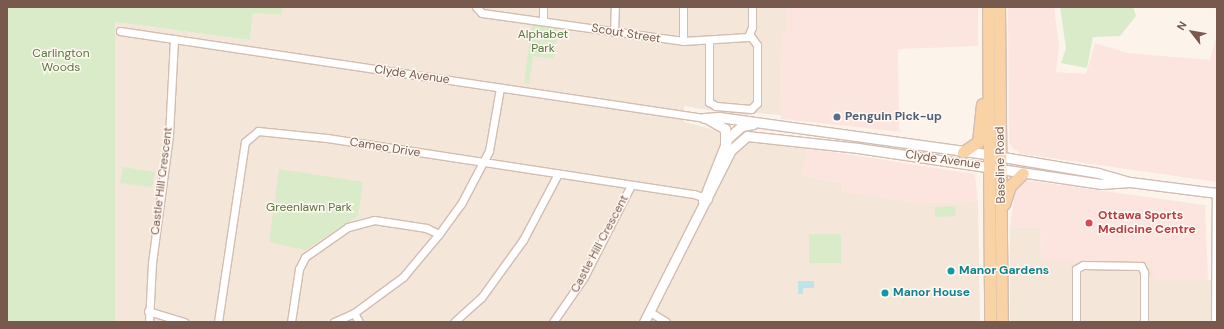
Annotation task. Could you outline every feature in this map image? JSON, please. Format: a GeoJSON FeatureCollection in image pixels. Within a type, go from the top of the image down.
{"type":"FeatureCollection","features":[{"type":"Feature","properties":{"kind":"main road","name":"Baseline Road"},"geometry":{"type":"LineString","coordinates":[[988,7],[988,58],[995,156]]}},
{"type":"Feature","properties":{"kind":"main road","name":"Baseline Road"},"geometry":{"type":"LineString","coordinates":[[990,322],[999,7]]}},
{"type":"Feature","properties":{"kind":"main road"},"geometry":{"type":"LineString","coordinates":[[963,152],[973,147],[979,139],[988,58]]}},
{"type":"Feature","properties":{"kind":"main road"},"geometry":{"type":"LineString","coordinates":[[644,322],[697,219],[725,143],[725,129],[704,118]]}},
{"type":"Feature","properties":{"kind":"main road","name":"Clyde Avenue"},"geometry":{"type":"LineString","coordinates":[[704,118],[758,123],[995,156],[1098,173],[1130,182],[1217,193]]}},
{"type":"Feature","properties":{"kind":"main road"},"geometry":{"type":"LineString","coordinates":[[725,143],[742,126],[758,123]]}},
{"type":"Feature","properties":{"kind":"main road"},"geometry":{"type":"LineString","coordinates":[[818,142],[825,132]]}},
{"type":"Feature","properties":{"kind":"main road","name":"Clyde Avenue"},"geometry":{"type":"LineString","coordinates":[[706,198],[736,143],[757,134],[1101,184],[1130,182]]}},
{"type":"Feature","properties":{"kind":"main road","name":"Baseline Road"},"geometry":{"type":"LineString","coordinates":[[994,168],[1001,217],[1002,322]]}},
{"type":"Feature","properties":{"kind":"main road"},"geometry":{"type":"LineString","coordinates":[[1001,217],[1010,186],[1022,173]]}},
{"type":"Feature","properties":{"kind":"street","name":"Scout Street"},"geometry":{"type":"LineString","coordinates":[[476,7],[482,12],[683,41],[742,40],[750,35]]}},
{"type":"Feature","properties":{"kind":"street"},"geometry":{"type":"LineString","coordinates":[[542,21],[543,7]]}},
{"type":"Feature","properties":{"kind":"street"},"geometry":{"type":"LineString","coordinates":[[614,32],[615,7]]}},
{"type":"Feature","properties":{"kind":"street"},"geometry":{"type":"LineString","coordinates":[[683,7],[683,41]]}},
{"type":"Feature","properties":{"kind":"street"},"geometry":{"type":"LineString","coordinates":[[709,41],[709,102],[716,106],[751,109],[758,103],[757,45],[750,35],[752,7]]}},
{"type":"Feature","properties":{"kind":"street","name":"Clyde Avenue"},"geometry":{"type":"LineString","coordinates":[[120,31],[704,118]]}},
{"type":"Feature","properties":{"kind":"street","name":"Castle Hill Crescent"},"geometry":{"type":"LineString","coordinates":[[149,322],[148,311],[169,135],[174,39]]}},
{"type":"Feature","properties":{"kind":"street"},"geometry":{"type":"LineString","coordinates":[[334,322],[354,313],[403,277],[439,234],[484,163],[489,151],[500,88]]}},
{"type":"Feature","properties":{"kind":"street","name":"Cameo Drive"},"geometry":{"type":"LineString","coordinates":[[218,322],[245,142],[250,136],[258,131],[269,131],[558,174],[706,198]]}},
{"type":"Feature","properties":{"kind":"street"},"geometry":{"type":"LineString","coordinates":[[454,322],[481,298],[523,240],[558,174]]}},
{"type":"Feature","properties":{"kind":"street","name":"Castle Hill Crescent"},"geometry":{"type":"LineString","coordinates":[[554,322],[584,277],[631,185]]}},
{"type":"Feature","properties":{"kind":"street"},"geometry":{"type":"LineString","coordinates":[[1215,322],[1217,193]]}},
{"type":"Feature","properties":{"kind":"street"},"geometry":{"type":"LineString","coordinates":[[291,322],[299,269],[305,257],[348,227],[374,220],[426,228],[439,234]]}},
{"type":"Feature","properties":{"kind":"street"},"geometry":{"type":"LineString","coordinates":[[1076,322],[1076,269],[1083,265],[1141,266],[1144,272],[1144,322]]}},
{"type":"Feature","properties":{"kind":"street"},"geometry":{"type":"LineString","coordinates":[[148,311],[184,322]]}},
{"type":"Feature","properties":{"kind":"street"},"geometry":{"type":"LineString","coordinates":[[650,312],[666,322]]}},
{"type":"Feature","properties":{"kind":"street"},"geometry":{"type":"LineString","coordinates":[[354,313],[359,322]]}},
{"type":"Feature","properties":{"kind":"shaded area"},"geometry":{"type":"Polygon","coordinates":[[[283,7],[787,7],[787,32],[782,32],[781,115],[757,113],[745,116],[684,106],[684,122],[759,141],[807,148],[803,176],[843,183],[842,191],[918,203],[978,202],[980,322],[115,322],[114,22],[250,40],[253,13],[282,15],[283,7]]]}},
{"type":"Feature","properties":{"kind":"shaded area"},"geometry":{"type":"Polygon","coordinates":[[[787,7],[978,7],[978,46],[898,49],[899,129],[902,132],[781,119],[782,32],[787,32],[787,7]]]}},
{"type":"Feature","properties":{"kind":"shaded area"},"geometry":{"type":"Polygon","coordinates":[[[1008,7],[1054,7],[1059,47],[1056,72],[1086,74],[1095,43],[1128,53],[1210,60],[1217,33],[1217,182],[1022,154],[1012,148],[1009,142],[1008,7]]]}},
{"type":"Feature","properties":{"kind":"shaded area"},"geometry":{"type":"Polygon","coordinates":[[[807,148],[975,174],[978,202],[918,203],[842,192],[843,183],[803,176],[807,148]]]}},
{"type":"Feature","properties":{"kind":"shaded area"},"geometry":{"type":"Polygon","coordinates":[[[1025,180],[1205,205],[1208,281],[1153,280],[1152,261],[1041,261],[1040,228],[1010,227],[1015,189],[1025,180]]]}},
{"type":"Feature","properties":{"kind":"shaded area"},"geometry":{"type":"Polygon","coordinates":[[[1010,227],[1040,228],[1041,261],[1152,261],[1216,282],[1217,322],[1010,322],[1010,227]]]}},
{"type":"Feature","properties":{"kind":"green space","name":"Carlington Woods"},"geometry":{"type":"Polygon","coordinates":[[[7,7],[283,7],[282,15],[253,13],[250,40],[115,22],[115,322],[7,322],[7,7]]]}},
{"type":"Feature","properties":{"kind":"green space"},"geometry":{"type":"Polygon","coordinates":[[[1060,7],[1133,7],[1136,16],[1120,36],[1093,37],[1087,68],[1061,63],[1066,48],[1060,7]]]}},
{"type":"Feature","properties":{"kind":"green space","name":"Alphabet Park"},"geometry":{"type":"Polygon","coordinates":[[[532,24],[558,28],[554,59],[533,56],[529,84],[524,83],[532,24]]]}},
{"type":"Feature","properties":{"kind":"green space"},"geometry":{"type":"Polygon","coordinates":[[[123,167],[155,172],[152,187],[120,183],[123,167]]]}},
{"type":"Feature","properties":{"kind":"green space","name":"Greenlawn Park"},"geometry":{"type":"Polygon","coordinates":[[[279,169],[363,182],[358,216],[305,250],[269,242],[279,169]]]}},
{"type":"Feature","properties":{"kind":"green space"},"geometry":{"type":"Polygon","coordinates":[[[955,206],[956,216],[935,217],[935,207],[955,206]]]}},
{"type":"Feature","properties":{"kind":"green space"},"geometry":{"type":"Polygon","coordinates":[[[809,234],[841,234],[841,263],[809,263],[809,234]]]}},
{"type":"Feature","properties":{"kind":"water"},"geometry":{"type":"Polygon","coordinates":[[[798,281],[814,281],[814,288],[803,288],[803,294],[798,294],[798,281]]]}},
{"type":"Feature","properties":{"kind":"place","name":"Penguin Pick-up"},"geometry":{"type":"Point","coordinates":[837,117]}},
{"type":"Feature","properties":{"kind":"place","name":"Ottawa Sports Medicine Centre"},"geometry":{"type":"Point","coordinates":[1089,223]}},
{"type":"Feature","properties":{"kind":"place","name":"Manor Gardens"},"geometry":{"type":"Point","coordinates":[951,271]}},
{"type":"Feature","properties":{"kind":"place","name":"Manor House"},"geometry":{"type":"Point","coordinates":[885,293]}}]}
